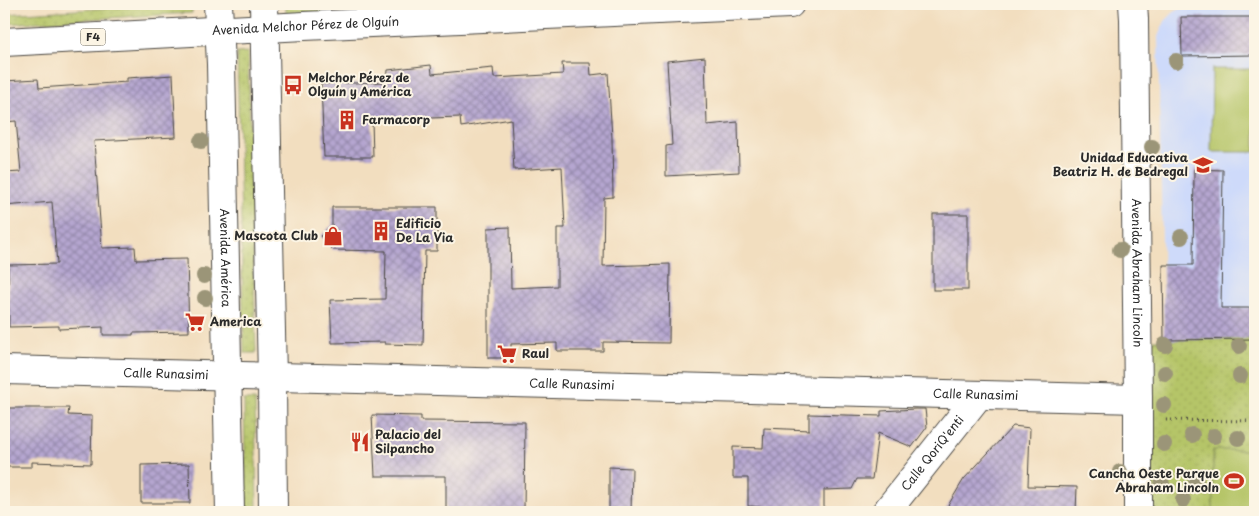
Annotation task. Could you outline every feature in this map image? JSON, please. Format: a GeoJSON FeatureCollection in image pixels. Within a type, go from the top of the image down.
{"type":"FeatureCollection","features":[{"type":"Feature","properties":{"kind":"main road","name":"Avenida América"},"geometry":{"type":"LineString","coordinates":[[218,4],[230,512]]}},
{"type":"Feature","properties":{"kind":"main road","name":"Avenida Melchor Pérez de Olguín"},"geometry":{"type":"LineString","coordinates":[[4,42],[219,31],[264,16],[304,26],[790,4]]}},
{"type":"Feature","properties":{"kind":"main road","name":"Avenida Abraham Lincoln"},"geometry":{"type":"LineString","coordinates":[[1132,4],[1134,20],[1138,512]]}},
{"type":"Feature","properties":{"kind":"main road"},"geometry":{"type":"LineString","coordinates":[[264,16],[273,512]]}},
{"type":"Feature","properties":{"kind":"main road","name":"Calle Runasimi"},"geometry":{"type":"LineString","coordinates":[[4,370],[1138,398]]}},
{"type":"Feature","properties":{"kind":"main road","name":"Calle QoriQ'enti"},"geometry":{"type":"LineString","coordinates":[[886,512],[979,394]]}},
{"type":"Feature","properties":{"kind":"path"},"geometry":{"type":"LineString","coordinates":[[1164,420],[1255,421]]}},
{"type":"Feature","properties":{"kind":"shaded area"},"geometry":{"type":"Polygon","coordinates":[[[1208,4],[1255,4],[1255,339],[1164,340],[1158,37],[1165,21],[1174,12],[1184,7],[1208,4]]]}},
{"type":"Feature","properties":{"kind":"green space"},"geometry":{"type":"Polygon","coordinates":[[[192,4],[192,13],[4,24],[4,14],[192,4]]]}},
{"type":"Feature","properties":{"kind":"green space"},"geometry":{"type":"Polygon","coordinates":[[[286,4],[498,4],[286,15],[286,4]]]}},
{"type":"Feature","properties":{"kind":"green space"},"geometry":{"type":"Polygon","coordinates":[[[248,52],[256,353],[244,353],[237,53],[248,52]]]}},
{"type":"Feature","properties":{"kind":"green space"},"geometry":{"type":"Polygon","coordinates":[[[1212,69],[1255,69],[1255,152],[1211,152],[1212,69]]]}},
{"type":"Feature","properties":{"kind":"green space"},"geometry":{"type":"Polygon","coordinates":[[[1255,339],[1255,512],[1151,512],[1152,340],[1255,339]]]}},
{"type":"Feature","properties":{"kind":"green space"},"geometry":{"type":"Polygon","coordinates":[[[244,400],[255,400],[257,512],[246,512],[244,400]]]}},
{"type":"Feature","properties":{"kind":"green space","name":"Cancha Oeste Parque Abraham Lincoln"},"geometry":{"type":"Polygon","coordinates":[[[1213,450],[1255,450],[1255,512],[1213,512],[1213,450]]]}},
{"type":"Feature","properties":{"kind":"building"},"geometry":{"type":"Polygon","coordinates":[[[1181,17],[1255,17],[1255,55],[1182,56],[1181,17]]]}},
{"type":"Feature","properties":{"kind":"building"},"geometry":{"type":"Polygon","coordinates":[[[705,57],[707,125],[738,122],[739,172],[666,176],[666,146],[672,145],[667,61],[705,57]]]}},
{"type":"Feature","properties":{"kind":"building"},"geometry":{"type":"Polygon","coordinates":[[[562,63],[590,63],[591,75],[608,73],[613,197],[604,198],[603,266],[670,264],[669,343],[603,342],[603,351],[557,351],[557,343],[511,344],[511,358],[488,358],[488,228],[510,227],[511,288],[557,286],[557,228],[565,228],[562,167],[514,170],[511,119],[461,127],[460,117],[372,120],[373,157],[324,157],[321,84],[387,82],[388,70],[431,65],[432,74],[493,68],[494,78],[563,74],[562,63]]]}},
{"type":"Feature","properties":{"kind":"building"},"geometry":{"type":"Polygon","coordinates":[[[173,75],[176,137],[94,141],[102,248],[135,247],[136,260],[187,259],[189,332],[103,335],[103,327],[59,329],[59,326],[9,327],[8,265],[57,264],[52,202],[4,206],[4,173],[21,172],[16,121],[4,122],[4,81],[38,79],[39,88],[127,82],[127,78],[173,75]]]}},
{"type":"Feature","properties":{"kind":"building"},"geometry":{"type":"Polygon","coordinates":[[[1194,169],[1223,170],[1221,308],[1255,308],[1255,339],[1164,340],[1163,265],[1193,265],[1194,169]]]}},
{"type":"Feature","properties":{"kind":"building"},"geometry":{"type":"Polygon","coordinates":[[[332,207],[437,207],[437,251],[425,251],[423,345],[385,344],[385,342],[332,343],[330,300],[385,299],[386,251],[333,250],[320,236],[332,225],[332,207]]]}},
{"type":"Feature","properties":{"kind":"building"},"geometry":{"type":"Polygon","coordinates":[[[933,214],[968,214],[968,290],[933,290],[933,214]]]}},
{"type":"Feature","properties":{"kind":"building"},"geometry":{"type":"Polygon","coordinates":[[[4,408],[69,408],[68,415],[92,416],[91,464],[32,462],[32,467],[4,467],[4,408]]]}},
{"type":"Feature","properties":{"kind":"building"},"geometry":{"type":"Polygon","coordinates":[[[925,409],[927,427],[912,447],[878,433],[872,479],[857,479],[852,489],[824,490],[824,511],[748,506],[748,478],[733,478],[733,447],[763,448],[764,428],[809,430],[809,414],[881,416],[881,411],[925,409]]]}},
{"type":"Feature","properties":{"kind":"building"},"geometry":{"type":"Polygon","coordinates":[[[372,415],[421,416],[421,421],[525,422],[524,512],[446,512],[446,476],[375,476],[372,415]]]}},
{"type":"Feature","properties":{"kind":"building"},"geometry":{"type":"Polygon","coordinates":[[[1013,426],[1030,428],[1028,486],[1077,487],[1076,512],[944,512],[964,479],[1013,426]]]}},
{"type":"Feature","properties":{"kind":"building"},"geometry":{"type":"Polygon","coordinates":[[[189,464],[190,503],[141,503],[141,465],[189,464]]]}},
{"type":"Feature","properties":{"kind":"building"},"geometry":{"type":"Polygon","coordinates":[[[609,467],[632,468],[631,512],[609,512],[609,467]]]}},
{"type":"Feature","properties":{"kind":"place","name":"Melchor Pérez de Olguín y América"},"geometry":{"type":"Point","coordinates":[293,85]}},
{"type":"Feature","properties":{"kind":"place","name":"Farmacorp"},"geometry":{"type":"Point","coordinates":[347,120]}},
{"type":"Feature","properties":{"kind":"place","name":"Unidad Educativa Beatriz H. de Bedregal"},"geometry":{"type":"Point","coordinates":[1203,165]}},
{"type":"Feature","properties":{"kind":"place","name":"Edificio De La Via"},"geometry":{"type":"Point","coordinates":[381,231]}},
{"type":"Feature","properties":{"kind":"place","name":"Mascota Club"},"geometry":{"type":"Point","coordinates":[333,236]}},
{"type":"Feature","properties":{"kind":"place","name":"America"},"geometry":{"type":"Point","coordinates":[195,322]}},
{"type":"Feature","properties":{"kind":"place","name":"Raul"},"geometry":{"type":"Point","coordinates":[507,354]}},
{"type":"Feature","properties":{"kind":"place","name":"Palacio del Silpancho"},"geometry":{"type":"Point","coordinates":[360,442]}},
{"type":"Feature","properties":{"kind":"place","name":"Cancha Oeste Parque Abraham Lincoln"},"geometry":{"type":"Point","coordinates":[1234,481]}}]}
